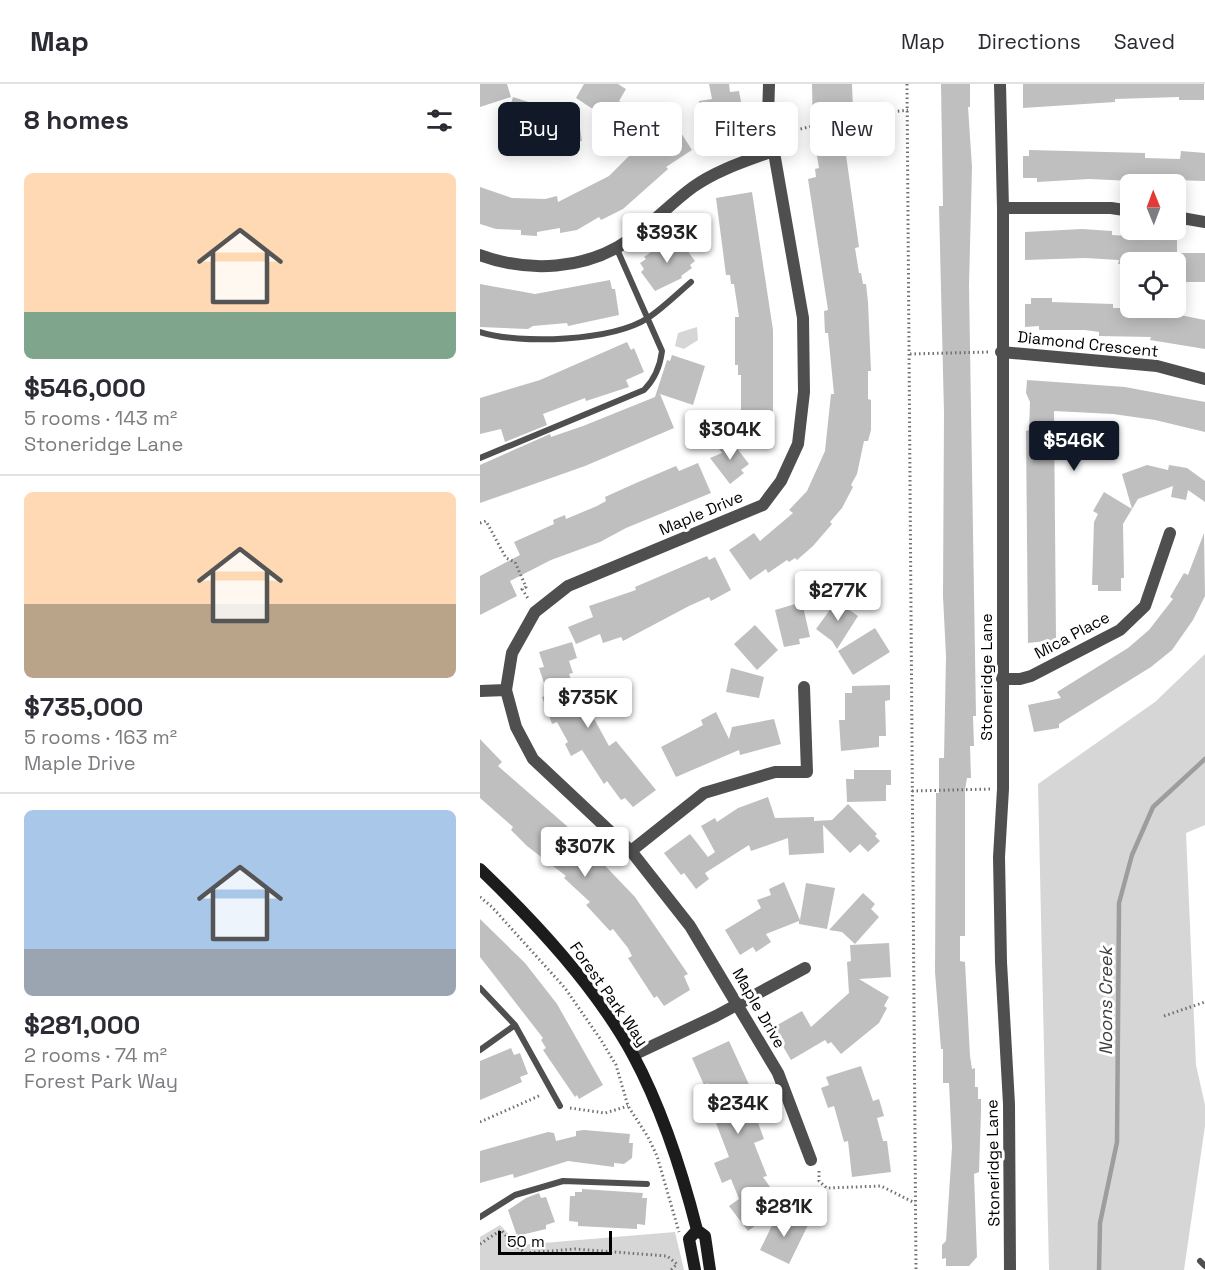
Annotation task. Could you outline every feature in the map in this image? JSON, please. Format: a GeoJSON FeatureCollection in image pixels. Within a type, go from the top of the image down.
{"type":"FeatureCollection","features":[{"type":"Feature","properties":{"kind":"street","name":"Maple Drive"},"geometry":{"type":"LineString","coordinates":[[768,84],[768,102]]}},
{"type":"Feature","properties":{"kind":"street","name":"Stoneridge Lane"},"geometry":{"type":"LineString","coordinates":[[1000,84],[1004,208],[1001,352],[1003,789],[999,869],[1001,962],[1009,1104],[1011,1270]]}},
{"type":"Feature","properties":{"kind":"street"},"geometry":{"type":"LineString","coordinates":[[480,255],[503,263],[551,266],[595,258],[629,240],[695,186],[727,169],[760,156]]}},
{"type":"Feature","properties":{"kind":"street","name":"Maple Drive"},"geometry":{"type":"LineString","coordinates":[[774,156],[803,318],[804,392],[798,444],[781,481],[764,504],[568,586],[535,612],[512,653],[506,690],[516,727],[533,759],[632,851],[690,926],[778,1073],[811,1160]]}},
{"type":"Feature","properties":{"kind":"street"},"geometry":{"type":"LineString","coordinates":[[1004,208],[1120,209]]}},
{"type":"Feature","properties":{"kind":"street"},"geometry":{"type":"LineString","coordinates":[[1186,219],[1205,222]]}},
{"type":"Feature","properties":{"kind":"street","name":"Diamond Crescent"},"geometry":{"type":"LineString","coordinates":[[1001,352],[1157,366],[1205,379]]}},
{"type":"Feature","properties":{"kind":"street","name":"Mica Place"},"geometry":{"type":"LineString","coordinates":[[1002,679],[1020,679],[1031,676],[1120,630],[1145,606],[1170,533]]}},
{"type":"Feature","properties":{"kind":"street"},"geometry":{"type":"LineString","coordinates":[[632,851],[704,793],[775,772],[807,772],[804,687]]}},
{"type":"Feature","properties":{"kind":"street"},"geometry":{"type":"LineString","coordinates":[[480,691],[506,690]]}},
{"type":"Feature","properties":{"kind":"street","name":"Forest Park Way"},"geometry":{"type":"LineString","coordinates":[[480,869],[552,941],[633,1054],[678,1165],[697,1230],[705,1236],[710,1270]]}},
{"type":"Feature","properties":{"kind":"street"},"geometry":{"type":"LineString","coordinates":[[633,1054],[736,1005],[805,968]]}},
{"type":"Feature","properties":{"kind":"street","name":"Forest Park Way"},"geometry":{"type":"LineString","coordinates":[[695,1270],[689,1239],[697,1230]]}},
{"type":"Feature","properties":{"kind":"lane"},"geometry":{"type":"LineString","coordinates":[[480,458],[644,390],[656,375],[662,351],[616,247]]}},
{"type":"Feature","properties":{"kind":"lane"},"geometry":{"type":"LineString","coordinates":[[480,332],[499,339],[553,339],[619,331],[647,318],[691,282]]}},
{"type":"Feature","properties":{"kind":"lane"},"geometry":{"type":"LineString","coordinates":[[480,988],[515,1025],[560,1106]]}},
{"type":"Feature","properties":{"kind":"lane"},"geometry":{"type":"LineString","coordinates":[[480,1050],[515,1025]]}},
{"type":"Feature","properties":{"kind":"lane"},"geometry":{"type":"LineString","coordinates":[[480,1217],[515,1195],[563,1182],[647,1184]]}},
{"type":"Feature","properties":{"kind":"path"},"geometry":{"type":"LineString","coordinates":[[907,84],[916,1270]]}},
{"type":"Feature","properties":{"kind":"path"},"geometry":{"type":"LineString","coordinates":[[798,128],[908,110]]}},
{"type":"Feature","properties":{"kind":"path"},"geometry":{"type":"LineString","coordinates":[[910,354],[1001,352]]}},
{"type":"Feature","properties":{"kind":"path"},"geometry":{"type":"LineString","coordinates":[[480,523],[486,520],[506,558],[515,562],[526,587],[522,589],[529,600]]}},
{"type":"Feature","properties":{"kind":"path"},"geometry":{"type":"LineString","coordinates":[[912,791],[1003,789]]}},
{"type":"Feature","properties":{"kind":"path"},"geometry":{"type":"LineString","coordinates":[[480,897],[499,914],[571,997],[616,1065],[628,1106],[657,1156],[682,1242]]}},
{"type":"Feature","properties":{"kind":"path"},"geometry":{"type":"LineString","coordinates":[[1164,1016],[1205,1002]]}},
{"type":"Feature","properties":{"kind":"path"},"geometry":{"type":"LineString","coordinates":[[480,1122],[551,1090]]}},
{"type":"Feature","properties":{"kind":"path"},"geometry":{"type":"LineString","coordinates":[[560,1106],[605,1113],[628,1106]]}},
{"type":"Feature","properties":{"kind":"path"},"geometry":{"type":"LineString","coordinates":[[811,1160],[819,1170],[819,1181],[827,1188],[881,1186],[915,1203]]}},
{"type":"Feature","properties":{"kind":"path"},"geometry":{"type":"LineString","coordinates":[[480,1245],[501,1230],[513,1244],[526,1252],[575,1249],[667,1256],[677,1264],[671,1270]]}},
{"type":"Feature","properties":{"kind":"shaded area"},"geometry":{"type":"Polygon","coordinates":[[[697,327],[698,340],[684,349],[675,346],[678,333],[697,327]]]}},
{"type":"Feature","properties":{"kind":"shaded area"},"geometry":{"type":"Polygon","coordinates":[[[1205,654],[1205,825],[1186,833],[1196,1065],[1205,1105],[1205,1126],[1184,1270],[1049,1270],[1038,784],[1155,702],[1205,654]]]}},
{"type":"Feature","properties":{"kind":"shaded area"},"geometry":{"type":"Polygon","coordinates":[[[500,1225],[519,1245],[675,1232],[684,1270],[480,1270],[480,1237],[500,1225]]]}},
{"type":"Feature","properties":{"kind":"building"},"geometry":{"type":"Polygon","coordinates":[[[480,84],[507,84],[511,97],[480,107],[480,84]]]}},
{"type":"Feature","properties":{"kind":"building"},"geometry":{"type":"Polygon","coordinates":[[[584,84],[618,84],[626,89],[619,101],[621,102],[592,102],[592,109],[576,98],[584,84]]]}},
{"type":"Feature","properties":{"kind":"building"},"geometry":{"type":"Polygon","coordinates":[[[709,84],[729,84],[730,92],[739,91],[741,102],[699,102],[712,99],[709,84]]]}},
{"type":"Feature","properties":{"kind":"building"},"geometry":{"type":"Polygon","coordinates":[[[812,84],[852,84],[853,102],[812,102],[812,84]]]}},
{"type":"Feature","properties":{"kind":"building"},"geometry":{"type":"Polygon","coordinates":[[[941,84],[970,84],[970,107],[968,107],[972,167],[969,286],[976,716],[973,716],[974,746],[970,746],[971,778],[967,778],[965,790],[965,936],[960,936],[960,961],[965,962],[970,1056],[972,1069],[975,1068],[975,1087],[978,1087],[978,1099],[981,1099],[981,1112],[979,1172],[974,1174],[977,1257],[969,1266],[946,1266],[946,1258],[942,1259],[942,1245],[946,1241],[952,1147],[949,1083],[943,1083],[943,1049],[941,1049],[935,972],[936,793],[939,793],[939,758],[944,758],[946,656],[943,596],[944,413],[939,206],[943,206],[941,84]]]}},
{"type":"Feature","properties":{"kind":"building"},"geometry":{"type":"Polygon","coordinates":[[[1023,84],[1204,84],[1204,100],[1179,100],[1179,97],[1115,99],[1115,102],[1023,108],[1023,84]]]}},
{"type":"Feature","properties":{"kind":"building"},"geometry":{"type":"Polygon","coordinates":[[[513,97],[528,102],[511,102],[513,97]]]}},
{"type":"Feature","properties":{"kind":"building"},"geometry":{"type":"Polygon","coordinates":[[[682,134],[692,150],[666,167],[668,169],[623,209],[601,220],[599,217],[577,230],[560,233],[560,228],[537,232],[537,236],[521,235],[521,230],[496,229],[480,224],[480,187],[512,198],[545,199],[557,196],[558,202],[609,176],[629,156],[682,156],[682,134]]]}},
{"type":"Feature","properties":{"kind":"building"},"geometry":{"type":"Polygon","coordinates":[[[1029,150],[1145,153],[1145,158],[1180,159],[1181,151],[1205,153],[1205,181],[1186,180],[1186,174],[1120,174],[1120,180],[1089,179],[1037,182],[1037,178],[1023,178],[1023,156],[1029,156],[1029,150]]]}},
{"type":"Feature","properties":{"kind":"building"},"geometry":{"type":"Polygon","coordinates":[[[817,156],[846,156],[859,247],[855,248],[859,273],[861,273],[863,284],[866,284],[868,302],[871,371],[868,371],[868,399],[871,400],[871,430],[868,441],[864,441],[857,474],[851,485],[853,487],[842,508],[830,522],[832,524],[797,560],[795,558],[789,562],[787,560],[768,573],[766,569],[750,580],[729,550],[754,533],[760,541],[793,513],[789,510],[807,491],[825,451],[831,394],[834,394],[828,333],[825,333],[824,311],[828,310],[808,179],[816,177],[815,169],[819,168],[817,156]]]}},
{"type":"Feature","properties":{"kind":"building"},"geometry":{"type":"Polygon","coordinates":[[[752,192],[773,330],[773,412],[766,443],[730,436],[735,410],[741,411],[741,375],[738,375],[738,365],[735,365],[735,317],[739,317],[734,284],[731,284],[730,275],[726,275],[716,198],[752,192]]]}},
{"type":"Feature","properties":{"kind":"building"},"geometry":{"type":"Polygon","coordinates":[[[1082,229],[1112,231],[1112,235],[1120,235],[1120,240],[1177,240],[1177,252],[1120,252],[1120,264],[1118,264],[1119,260],[1085,258],[1025,260],[1025,232],[1082,229]]]}},
{"type":"Feature","properties":{"kind":"building"},"geometry":{"type":"Polygon","coordinates":[[[674,236],[677,240],[679,239],[695,261],[690,265],[692,268],[681,276],[682,278],[655,291],[641,272],[644,269],[640,263],[646,259],[644,257],[674,236]]]}},
{"type":"Feature","properties":{"kind":"building"},"geometry":{"type":"Polygon","coordinates":[[[1186,253],[1205,253],[1205,282],[1186,282],[1186,253]]]}},
{"type":"Feature","properties":{"kind":"building"},"geometry":{"type":"Polygon","coordinates":[[[610,280],[612,289],[615,289],[619,315],[568,326],[567,323],[533,326],[528,329],[480,327],[480,284],[535,294],[610,280]]]}},
{"type":"Feature","properties":{"kind":"building"},"geometry":{"type":"Polygon","coordinates":[[[1031,298],[1052,298],[1052,302],[1113,304],[1113,308],[1120,308],[1120,318],[1186,316],[1205,320],[1205,349],[1150,340],[1151,337],[1099,336],[1099,332],[1085,330],[1039,330],[1039,326],[1025,327],[1025,304],[1031,304],[1031,298]]]}},
{"type":"Feature","properties":{"kind":"building"},"geometry":{"type":"Polygon","coordinates":[[[627,342],[631,350],[634,348],[644,372],[626,380],[629,387],[586,401],[585,398],[543,414],[547,425],[505,442],[501,429],[480,434],[480,398],[540,380],[627,342]]]}},
{"type":"Feature","properties":{"kind":"building"},"geometry":{"type":"Polygon","coordinates":[[[672,355],[705,366],[693,405],[660,394],[674,428],[585,466],[480,503],[480,465],[550,434],[551,437],[583,426],[655,397],[667,360],[670,361],[672,355]]]}},
{"type":"Feature","properties":{"kind":"building"},"geometry":{"type":"Polygon","coordinates":[[[1027,380],[1125,387],[1205,402],[1205,432],[1155,420],[1113,414],[1054,411],[1056,640],[1028,643],[1026,431],[1029,430],[1030,402],[1026,393],[1027,380]]]}},
{"type":"Feature","properties":{"kind":"building"},"geometry":{"type":"Polygon","coordinates":[[[729,438],[749,464],[741,470],[744,473],[730,484],[710,458],[722,453],[718,447],[729,438]]]}},
{"type":"Feature","properties":{"kind":"building"},"geometry":{"type":"Polygon","coordinates":[[[698,463],[711,493],[626,528],[600,542],[551,560],[510,581],[517,596],[480,615],[480,576],[520,555],[514,542],[554,524],[553,520],[565,515],[566,519],[597,506],[606,501],[605,497],[636,483],[676,466],[679,471],[698,463]]]}},
{"type":"Feature","properties":{"kind":"building"},"geometry":{"type":"Polygon","coordinates":[[[1147,465],[1168,470],[1169,465],[1187,468],[1205,481],[1205,502],[1188,490],[1186,500],[1171,497],[1173,486],[1138,499],[1132,509],[1122,474],[1147,465]]]}},
{"type":"Feature","properties":{"kind":"building"},"geometry":{"type":"Polygon","coordinates":[[[1104,492],[1132,509],[1123,524],[1124,578],[1121,578],[1121,591],[1098,591],[1098,585],[1092,585],[1094,522],[1098,514],[1093,511],[1104,492]]]}},
{"type":"Feature","properties":{"kind":"building"},"geometry":{"type":"Polygon","coordinates":[[[1204,533],[1205,596],[1193,620],[1172,650],[1151,667],[1059,724],[1059,728],[1034,732],[1028,705],[1061,698],[1057,692],[1128,648],[1149,630],[1173,599],[1170,597],[1184,573],[1188,575],[1204,533]]]}},
{"type":"Feature","properties":{"kind":"building"},"geometry":{"type":"Polygon","coordinates":[[[707,556],[709,560],[715,557],[731,590],[711,601],[709,597],[689,606],[623,641],[621,637],[603,643],[600,634],[576,644],[568,627],[593,617],[589,606],[636,590],[635,587],[707,556]]]}},
{"type":"Feature","properties":{"kind":"building"},"geometry":{"type":"Polygon","coordinates":[[[840,596],[851,604],[848,609],[858,616],[837,649],[832,641],[816,629],[840,596]]]}},
{"type":"Feature","properties":{"kind":"building"},"geometry":{"type":"Polygon","coordinates":[[[802,602],[810,637],[799,639],[800,644],[784,647],[775,610],[802,602]]]}},
{"type":"Feature","properties":{"kind":"building"},"geometry":{"type":"Polygon","coordinates":[[[755,625],[778,650],[757,670],[734,644],[755,625]]]}},
{"type":"Feature","properties":{"kind":"building"},"geometry":{"type":"Polygon","coordinates":[[[875,628],[890,652],[853,675],[838,651],[875,628]]]}},
{"type":"Feature","properties":{"kind":"building"},"geometry":{"type":"Polygon","coordinates":[[[572,642],[577,658],[569,661],[573,673],[569,674],[586,719],[592,715],[609,746],[616,741],[656,790],[633,807],[625,798],[621,800],[607,781],[604,784],[582,750],[571,756],[565,744],[568,742],[557,722],[552,724],[542,697],[548,695],[539,668],[544,667],[539,652],[572,642]]]}},
{"type":"Feature","properties":{"kind":"building"},"geometry":{"type":"Polygon","coordinates":[[[731,668],[764,677],[759,698],[726,692],[731,668]]]}},
{"type":"Feature","properties":{"kind":"building"},"geometry":{"type":"Polygon","coordinates":[[[890,685],[890,700],[885,701],[886,736],[879,736],[879,747],[841,751],[839,720],[845,720],[845,693],[852,693],[852,686],[890,685]]]}},
{"type":"Feature","properties":{"kind":"building"},"geometry":{"type":"Polygon","coordinates":[[[716,712],[729,739],[732,727],[774,719],[781,744],[740,755],[739,750],[676,777],[661,747],[703,725],[701,720],[716,712]]]}},
{"type":"Feature","properties":{"kind":"building"},"geometry":{"type":"Polygon","coordinates":[[[480,739],[502,762],[498,766],[568,827],[635,897],[688,974],[684,976],[690,990],[664,1006],[657,996],[654,998],[628,958],[632,956],[628,948],[613,929],[610,931],[586,905],[590,902],[564,878],[566,876],[527,846],[511,830],[513,827],[480,798],[480,739]]]}},
{"type":"Feature","properties":{"kind":"building"},"geometry":{"type":"Polygon","coordinates":[[[854,770],[891,770],[891,785],[886,785],[886,801],[847,802],[846,779],[854,779],[854,770]]]}},
{"type":"Feature","properties":{"kind":"building"},"geometry":{"type":"Polygon","coordinates":[[[768,797],[775,818],[814,817],[814,821],[832,820],[848,804],[877,834],[875,836],[880,841],[868,852],[860,844],[850,853],[823,825],[824,853],[789,855],[788,838],[751,851],[749,845],[705,873],[709,879],[696,889],[684,873],[681,875],[664,853],[690,834],[708,857],[715,852],[701,826],[715,818],[717,822],[738,808],[768,797]]]}},
{"type":"Feature","properties":{"kind":"building"},"geometry":{"type":"Polygon","coordinates":[[[784,882],[800,920],[806,883],[835,888],[827,929],[799,924],[799,921],[766,934],[771,942],[756,952],[753,947],[740,955],[725,930],[761,908],[757,900],[771,895],[769,889],[784,882]]]}},
{"type":"Feature","properties":{"kind":"building"},"geometry":{"type":"Polygon","coordinates":[[[863,893],[875,904],[871,909],[879,917],[855,944],[842,932],[829,930],[863,893]]]}},
{"type":"Feature","properties":{"kind":"building"},"geometry":{"type":"Polygon","coordinates":[[[480,919],[525,963],[557,1004],[603,1085],[579,1099],[577,1095],[575,1097],[543,1050],[546,1048],[541,1040],[543,1038],[480,957],[480,919]]]}},
{"type":"Feature","properties":{"kind":"building"},"geometry":{"type":"Polygon","coordinates":[[[889,943],[891,977],[859,979],[889,997],[884,1006],[887,1008],[879,1023],[841,1054],[831,1042],[828,1044],[825,1040],[791,1060],[772,1028],[802,1011],[811,1027],[849,993],[847,962],[851,961],[850,945],[889,943]]]}},
{"type":"Feature","properties":{"kind":"building"},"geometry":{"type":"Polygon","coordinates":[[[729,1041],[757,1102],[751,1104],[764,1139],[754,1143],[767,1176],[763,1177],[783,1205],[748,1231],[729,1206],[739,1199],[731,1179],[722,1183],[714,1163],[729,1157],[716,1123],[722,1120],[708,1083],[704,1085],[692,1058],[729,1041]]]}},
{"type":"Feature","properties":{"kind":"building"},"geometry":{"type":"Polygon","coordinates":[[[511,1048],[514,1055],[520,1053],[528,1074],[520,1077],[522,1082],[480,1100],[480,1061],[511,1048]]]}},
{"type":"Feature","properties":{"kind":"building"},"geometry":{"type":"Polygon","coordinates":[[[861,1066],[873,1101],[879,1099],[884,1116],[877,1118],[883,1141],[887,1141],[891,1172],[852,1177],[848,1141],[844,1142],[834,1106],[828,1108],[821,1088],[829,1085],[826,1077],[861,1066]]]}},
{"type":"Feature","properties":{"kind":"building"},"geometry":{"type":"Polygon","coordinates":[[[576,1131],[630,1134],[629,1143],[633,1143],[632,1158],[624,1164],[614,1163],[614,1167],[568,1161],[514,1178],[513,1174],[480,1183],[480,1151],[548,1132],[554,1133],[556,1141],[576,1136],[576,1131]]]}},
{"type":"Feature","properties":{"kind":"building"},"geometry":{"type":"Polygon","coordinates":[[[582,1189],[643,1193],[642,1198],[647,1198],[645,1225],[637,1224],[637,1229],[578,1226],[578,1222],[569,1221],[570,1196],[575,1196],[575,1192],[582,1192],[582,1189]]]}},
{"type":"Feature","properties":{"kind":"building"},"geometry":{"type":"Polygon","coordinates":[[[539,1193],[541,1198],[546,1197],[555,1222],[546,1225],[546,1229],[517,1236],[508,1210],[526,1198],[539,1193]]]}},
{"type":"Feature","properties":{"kind":"building"},"geometry":{"type":"Polygon","coordinates":[[[779,1211],[808,1225],[789,1264],[760,1250],[779,1211]]]}},
{"type":"Feature","properties":{"kind":"waterway","name":"Noons Creek"},"geometry":{"type":"LineString","coordinates":[[1099,1270],[1100,1223],[1117,1142],[1119,903],[1132,855],[1153,807],[1205,759]]}}]}
